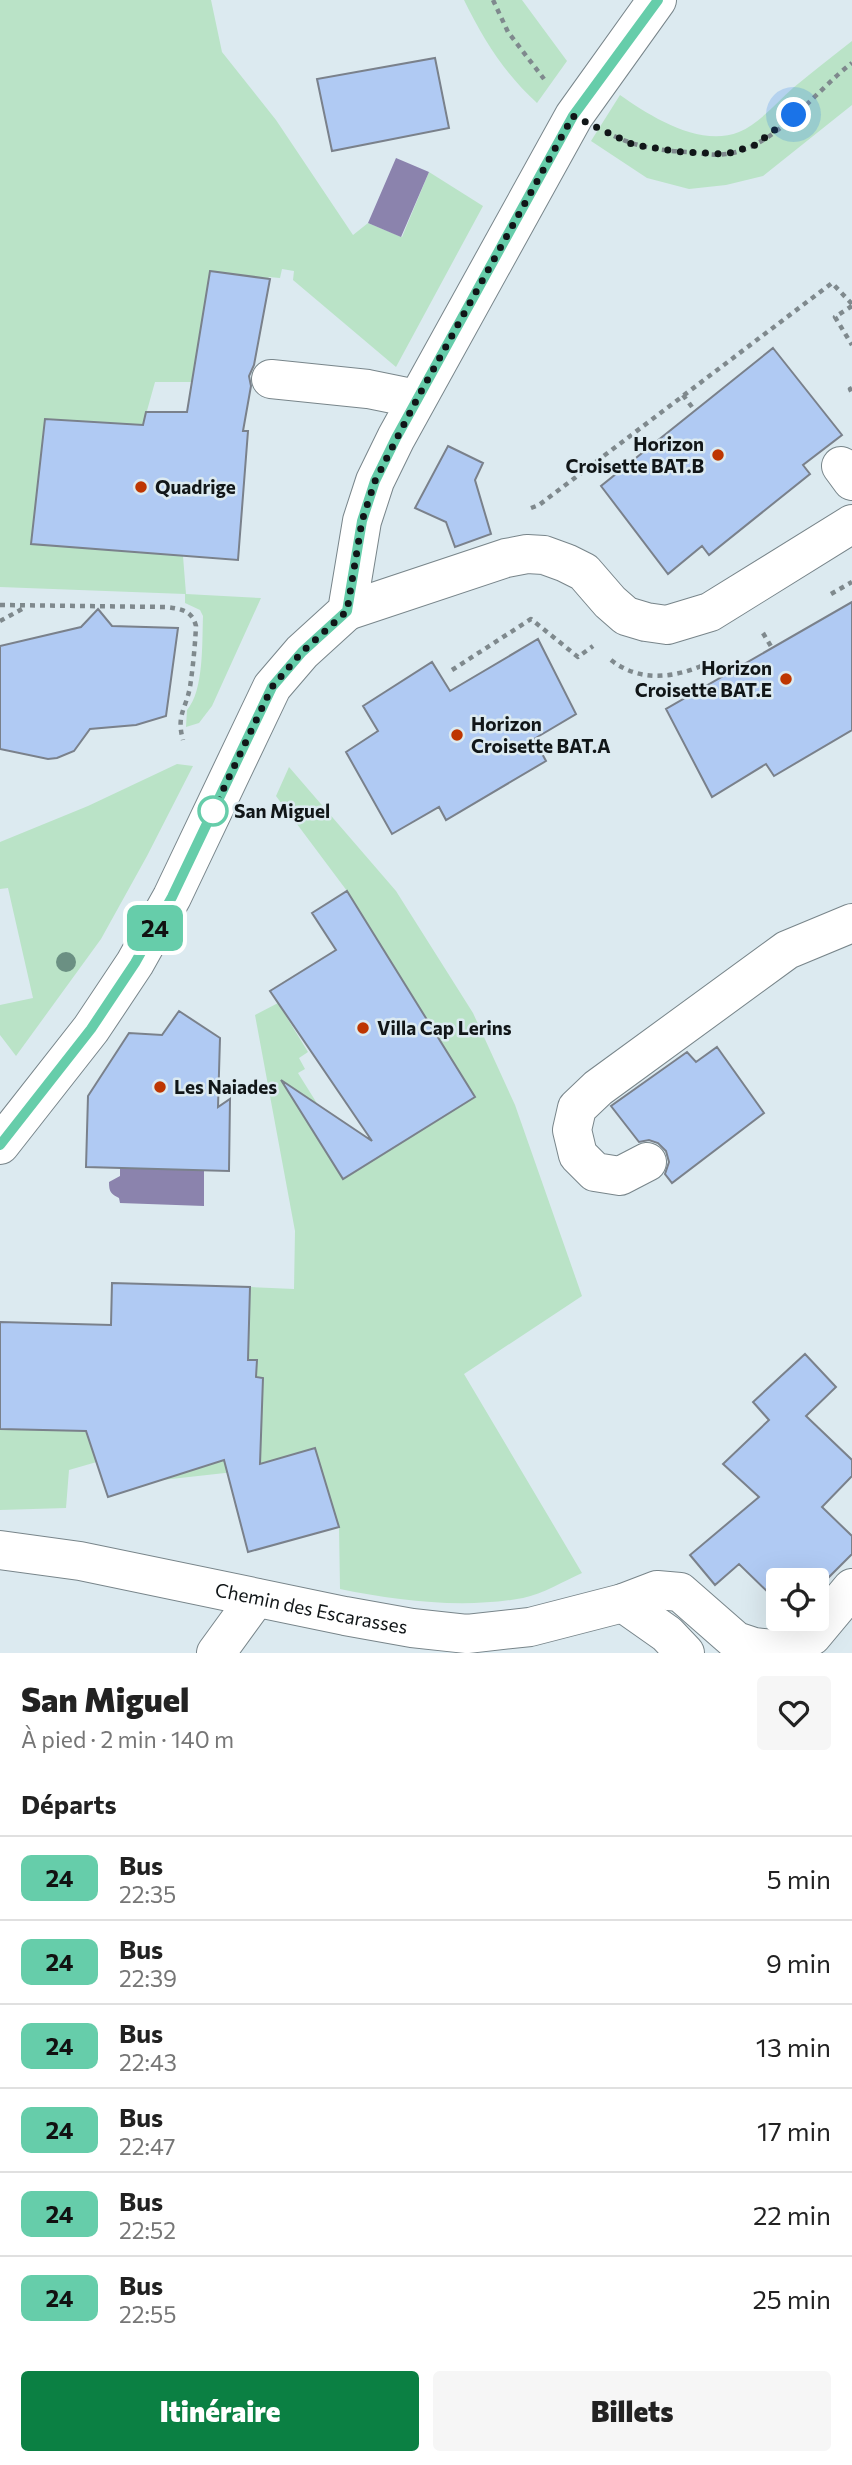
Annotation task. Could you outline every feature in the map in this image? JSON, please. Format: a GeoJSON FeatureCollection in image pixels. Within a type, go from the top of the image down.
{"type":"FeatureCollection","features":[{"type":"Feature","properties":{"kind":"street"},"geometry":{"type":"LineString","coordinates":[[347,611],[355,554],[375,481],[417,399],[573,116],[657,0]]}},
{"type":"Feature","properties":{"kind":"street"},"geometry":{"type":"LineString","coordinates":[[271,379],[368,389],[417,399]]}},
{"type":"Feature","properties":{"kind":"street"},"geometry":{"type":"LineString","coordinates":[[0,1145],[91,1029],[135,963],[172,897],[272,687],[302,652],[347,611],[506,558],[527,554],[544,555],[584,572],[626,616],[667,625],[710,611],[852,524]]}},
{"type":"Feature","properties":{"kind":"street"},"geometry":{"type":"LineString","coordinates":[[647,1162],[620,1176],[595,1172],[578,1155],[572,1130],[576,1108],[598,1088],[787,950],[852,923]]}},
{"type":"Feature","properties":{"kind":"street","name":"Chemin des Escarasses"},"geometry":{"type":"LineString","coordinates":[[0,1550],[80,1561],[412,1628],[467,1633],[530,1627],[623,1603],[657,1590],[680,1592],[736,1641],[773,1649],[790,1647],[812,1636],[852,1588]]}},
{"type":"Feature","properties":{"kind":"street"},"geometry":{"type":"LineString","coordinates":[[216,1653],[256,1598]]}},
{"type":"Feature","properties":{"kind":"street"},"geometry":{"type":"LineString","coordinates":[[623,1603],[667,1634],[685,1653]]}},
{"type":"Feature","properties":{"kind":"path"},"geometry":{"type":"LineString","coordinates":[[493,0],[508,32],[573,116],[634,145],[682,152],[726,154],[755,145],[794,115],[852,63]]}},
{"type":"Feature","properties":{"kind":"path"},"geometry":{"type":"LineString","coordinates":[[529,509],[539,505],[832,282],[852,305],[835,317],[852,345]]}},
{"type":"Feature","properties":{"kind":"path"},"geometry":{"type":"LineString","coordinates":[[852,388],[849,390],[852,393]]}},
{"type":"Feature","properties":{"kind":"path"},"geometry":{"type":"LineString","coordinates":[[683,395],[695,411]]}},
{"type":"Feature","properties":{"kind":"path"},"geometry":{"type":"LineString","coordinates":[[0,605],[166,607],[187,611],[194,617],[195,634],[190,691],[181,710],[180,730],[183,740]]}},
{"type":"Feature","properties":{"kind":"path"},"geometry":{"type":"LineString","coordinates":[[0,621],[25,607]]}},
{"type":"Feature","properties":{"kind":"path"},"geometry":{"type":"LineString","coordinates":[[453,670],[531,619],[578,657],[594,646],[601,652]]}},
{"type":"Feature","properties":{"kind":"path"},"geometry":{"type":"LineString","coordinates":[[763,632],[772,648]]}},
{"type":"Feature","properties":{"kind":"path"},"geometry":{"type":"LineString","coordinates":[[608,658],[616,664]]}},
{"type":"Feature","properties":{"kind":"green space"},"geometry":{"type":"Polygon","coordinates":[[[0,0],[211,0],[222,52],[276,120],[353,235],[368,223],[402,237],[429,172],[483,206],[396,367],[293,280],[294,271],[282,269],[280,278],[269,277],[193,382],[155,382],[143,425],[45,419],[31,544],[183,556],[186,594],[261,598],[212,706],[199,723],[186,727],[187,710],[193,702],[199,679],[203,616],[200,610],[185,603],[185,594],[0,587],[0,0]]]}},
{"type":"Feature","properties":{"kind":"green space"},"geometry":{"type":"Polygon","coordinates":[[[464,0],[522,0],[567,61],[537,103],[496,55],[464,0]]]}},
{"type":"Feature","properties":{"kind":"green space"},"geometry":{"type":"Polygon","coordinates":[[[852,41],[852,105],[763,176],[726,185],[689,189],[647,178],[591,141],[620,95],[661,120],[692,133],[724,136],[739,132],[761,118],[793,88],[852,41]]]}},
{"type":"Feature","properties":{"kind":"green space"},"geometry":{"type":"Polygon","coordinates":[[[177,764],[193,766],[147,856],[101,939],[16,1056],[0,1035],[0,1005],[33,998],[8,888],[0,889],[0,842],[88,806],[177,764]]]}},
{"type":"Feature","properties":{"kind":"green space"},"geometry":{"type":"Polygon","coordinates":[[[289,767],[396,891],[473,1013],[515,1105],[582,1296],[464,1374],[582,1573],[531,1596],[501,1601],[454,1603],[408,1600],[340,1589],[339,1527],[315,1448],[234,1472],[162,1480],[152,1446],[69,1470],[66,1508],[0,1510],[0,1429],[146,1428],[263,1397],[263,1378],[256,1377],[257,1360],[248,1360],[250,1287],[294,1289],[295,1231],[255,1015],[278,1003],[308,1052],[299,1058],[305,1069],[298,1073],[318,1105],[303,1115],[343,1179],[475,1097],[347,891],[276,796],[289,767]]]}},
{"type":"Feature","properties":{"kind":"shaded area"},"geometry":{"type":"Polygon","coordinates":[[[396,158],[429,172],[401,237],[368,223],[396,158]]]}},
{"type":"Feature","properties":{"kind":"shaded area"},"geometry":{"type":"Polygon","coordinates":[[[120,1168],[204,1170],[204,1206],[120,1203],[119,1198],[111,1192],[109,1182],[120,1176],[120,1168]]]}},
{"type":"Feature","properties":{"kind":"building"},"geometry":{"type":"Polygon","coordinates":[[[435,58],[449,128],[332,151],[317,79],[435,58]]]}},
{"type":"Feature","properties":{"kind":"building","name":"Quadrige"},"geometry":{"type":"Polygon","coordinates":[[[210,271],[270,279],[254,365],[249,376],[251,386],[243,431],[248,431],[238,560],[31,544],[45,419],[143,425],[146,412],[187,412],[210,271]]]}},
{"type":"Feature","properties":{"kind":"building","name":"Horizon Croisette BAT.B"},"geometry":{"type":"Polygon","coordinates":[[[773,348],[842,435],[803,465],[810,474],[709,555],[702,546],[668,574],[601,486],[773,348]]]}},
{"type":"Feature","properties":{"kind":"building"},"geometry":{"type":"Polygon","coordinates":[[[448,446],[483,463],[475,480],[491,534],[455,547],[446,522],[415,508],[448,446]]]}},
{"type":"Feature","properties":{"kind":"building","name":"Horizon Croisette BAT.E"},"geometry":{"type":"Polygon","coordinates":[[[852,602],[852,730],[774,776],[766,764],[712,797],[666,709],[852,602]]]}},
{"type":"Feature","properties":{"kind":"building"},"geometry":{"type":"Polygon","coordinates":[[[98,609],[112,626],[178,628],[166,716],[136,725],[90,729],[74,751],[57,758],[48,759],[0,749],[0,646],[81,627],[98,609]]]}},
{"type":"Feature","properties":{"kind":"building","name":"Horizon Croisette BAT.A"},"geometry":{"type":"Polygon","coordinates":[[[538,639],[576,714],[534,739],[546,761],[446,820],[439,807],[392,834],[346,752],[378,731],[363,706],[432,662],[450,691],[538,639]]]}},
{"type":"Feature","properties":{"kind":"building","name":"Villa Cap Lerins"},"geometry":{"type":"Polygon","coordinates":[[[347,891],[475,1097],[343,1179],[281,1080],[372,1141],[270,991],[336,950],[312,913],[347,891]]]}},
{"type":"Feature","properties":{"kind":"building","name":"Les Naiades"},"geometry":{"type":"Polygon","coordinates":[[[179,1011],[220,1038],[218,1107],[230,1099],[229,1171],[86,1167],[88,1096],[129,1033],[162,1035],[179,1011]]]}},
{"type":"Feature","properties":{"kind":"building"},"geometry":{"type":"Polygon","coordinates":[[[717,1047],[764,1113],[672,1183],[665,1174],[669,1162],[666,1151],[658,1143],[649,1140],[639,1142],[611,1106],[687,1052],[696,1062],[717,1047]]]}},
{"type":"Feature","properties":{"kind":"building"},"geometry":{"type":"Polygon","coordinates":[[[112,1283],[250,1287],[248,1360],[257,1360],[256,1377],[263,1378],[260,1464],[315,1448],[339,1527],[248,1552],[224,1460],[108,1497],[86,1431],[0,1429],[0,1322],[111,1325],[112,1283]]]}},
{"type":"Feature","properties":{"kind":"building"},"geometry":{"type":"Polygon","coordinates":[[[805,1354],[836,1387],[806,1416],[852,1460],[852,1476],[822,1507],[852,1536],[852,1554],[829,1577],[829,1568],[766,1568],[766,1590],[739,1564],[715,1585],[690,1555],[759,1497],[723,1464],[769,1420],[753,1402],[805,1354]]]}},
{"type":"Feature","properties":{"kind":"bus line","name":"24"},"geometry":{"type":"LineString","coordinates":[[0,1145],[91,1029],[135,963],[172,897],[272,687],[302,652],[347,611],[362,521],[375,481],[396,438],[573,116],[658,0]]}},
{"type":"Feature","properties":{"kind":"place","name":"Horizon Croisette BAT.B"},"geometry":{"type":"Point","coordinates":[718,455]}},
{"type":"Feature","properties":{"kind":"place","name":"Quadrige"},"geometry":{"type":"Point","coordinates":[141,487]}},
{"type":"Feature","properties":{"kind":"place","name":"Horizon Croisette BAT.E"},"geometry":{"type":"Point","coordinates":[786,679]}},
{"type":"Feature","properties":{"kind":"place","name":"Horizon Croisette BAT.A"},"geometry":{"type":"Point","coordinates":[457,735]}},
{"type":"Feature","properties":{"kind":"place","name":"San Miguel"},"geometry":{"type":"Point","coordinates":[213,811]}},
{"type":"Feature","properties":{"kind":"place","name":"Villa Cap Lerins"},"geometry":{"type":"Point","coordinates":[363,1028]}},
{"type":"Feature","properties":{"kind":"place","name":"Les Naiades"},"geometry":{"type":"Point","coordinates":[160,1087]}},
{"type":"Feature","properties":{"kind":"route"},"geometry":{"type":"LineString","coordinates":[[213,811],[272,687],[302,652],[347,611],[362,521],[375,481],[417,399],[573,116],[634,145],[682,152],[726,154],[755,145],[794,115]]}}]}
